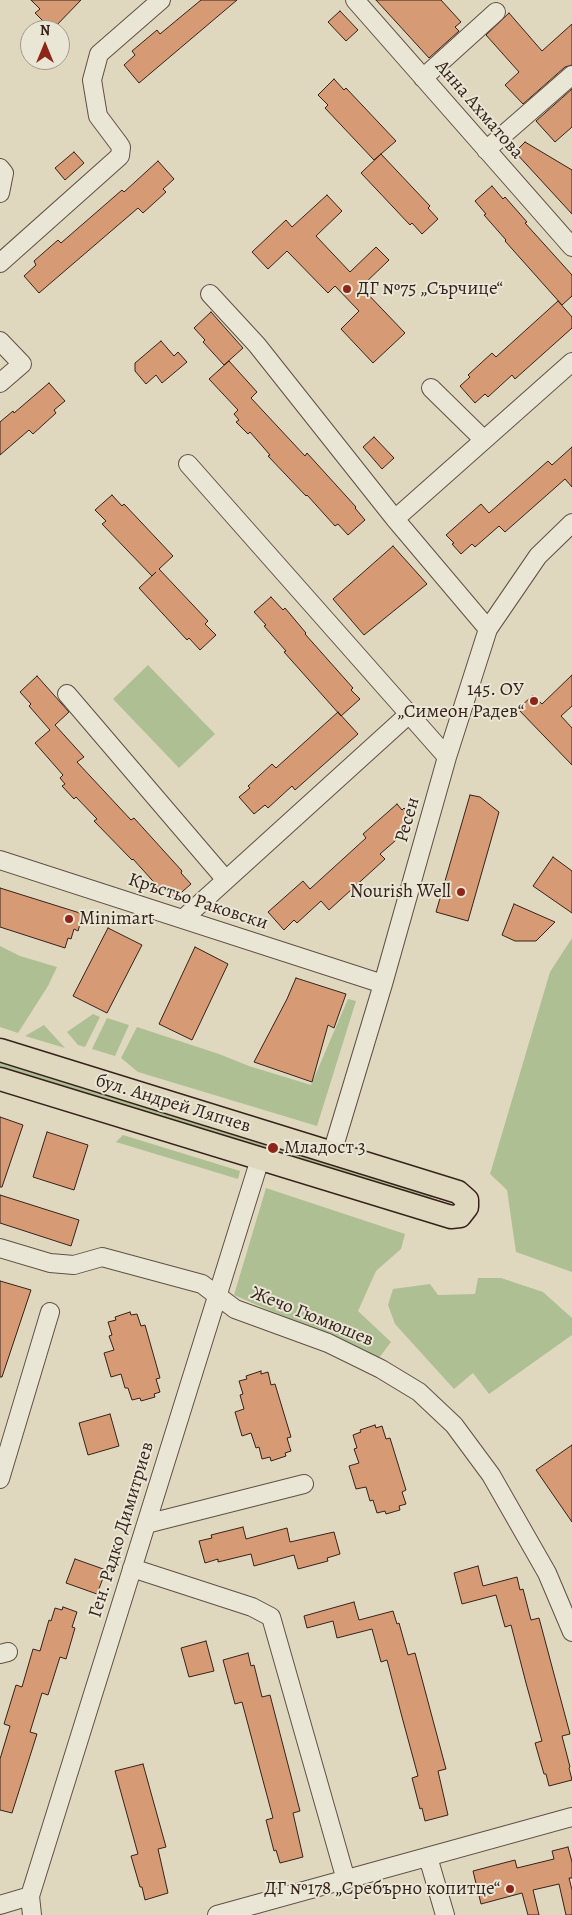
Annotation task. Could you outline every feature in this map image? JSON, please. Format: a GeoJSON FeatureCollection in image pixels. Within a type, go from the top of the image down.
{"type":"FeatureCollection","features":[{"type":"Feature","properties":{"kind":"main road","name":"бул. Андрей Ляпчев"},"geometry":{"type":"LineString","coordinates":[[0,1050],[462,1194],[467,1200],[467,1207],[463,1214],[451,1217],[0,1079]]}},
{"type":"Feature","properties":{"kind":"street"},"geometry":{"type":"LineString","coordinates":[[0,263],[120,156],[119,144],[98,116],[92,80],[99,54],[161,0]]}},
{"type":"Feature","properties":{"kind":"street","name":"Анна Ахматова"},"geometry":{"type":"LineString","coordinates":[[355,0],[572,245]]}},
{"type":"Feature","properties":{"kind":"street"},"geometry":{"type":"LineString","coordinates":[[423,78],[496,12]]}},
{"type":"Feature","properties":{"kind":"street"},"geometry":{"type":"LineString","coordinates":[[486,150],[572,75]]}},
{"type":"Feature","properties":{"kind":"street"},"geometry":{"type":"LineString","coordinates":[[0,168],[4,173],[0,193]]}},
{"type":"Feature","properties":{"kind":"street"},"geometry":{"type":"LineString","coordinates":[[210,294],[256,345],[395,519],[488,629]]}},
{"type":"Feature","properties":{"kind":"street"},"geometry":{"type":"LineString","coordinates":[[0,341],[22,364],[0,383]]}},
{"type":"Feature","properties":{"kind":"street"},"geometry":{"type":"LineString","coordinates":[[395,519],[572,362]]}},
{"type":"Feature","properties":{"kind":"street"},"geometry":{"type":"LineString","coordinates":[[431,388],[484,440]]}},
{"type":"Feature","properties":{"kind":"street"},"geometry":{"type":"LineString","coordinates":[[188,464],[448,757]]}},
{"type":"Feature","properties":{"kind":"street","name":"Ресен"},"geometry":{"type":"LineString","coordinates":[[332,1152],[383,984],[448,757],[488,629],[538,556],[572,523]]}},
{"type":"Feature","properties":{"kind":"street"},"geometry":{"type":"LineString","coordinates":[[67,694],[226,880]]}},
{"type":"Feature","properties":{"kind":"street"},"geometry":{"type":"LineString","coordinates":[[183,919],[409,714]]}},
{"type":"Feature","properties":{"kind":"street","name":"Кръстьо Раковски"},"geometry":{"type":"LineString","coordinates":[[0,860],[383,984]]}},
{"type":"Feature","properties":{"kind":"street","name":"Ген. Радко Димитриев"},"geometry":{"type":"LineString","coordinates":[[32,1915],[30,1896],[260,1159]]}},
{"type":"Feature","properties":{"kind":"street","name":"Жечо Гюмюшев"},"geometry":{"type":"LineString","coordinates":[[0,1248],[50,1263],[74,1265],[102,1256],[202,1284],[235,1309],[328,1343],[381,1369],[418,1392],[454,1425],[491,1474],[547,1573],[572,1632]]}},
{"type":"Feature","properties":{"kind":"street"},"geometry":{"type":"LineString","coordinates":[[0,1479],[50,1312]]}},
{"type":"Feature","properties":{"kind":"street"},"geometry":{"type":"LineString","coordinates":[[146,1524],[304,1484]]}},
{"type":"Feature","properties":{"kind":"street"},"geometry":{"type":"LineString","coordinates":[[132,1568],[252,1607],[271,1617],[346,1880]]}},
{"type":"Feature","properties":{"kind":"street"},"geometry":{"type":"LineString","coordinates":[[217,1915],[572,1817]]}},
{"type":"Feature","properties":{"kind":"street"},"geometry":{"type":"LineString","coordinates":[[428,1857],[445,1915]]}},
{"type":"Feature","properties":{"kind":"street"},"geometry":{"type":"LineString","coordinates":[[0,1904],[30,1896]]}},
{"type":"Feature","properties":{"kind":"green space"},"geometry":{"type":"Polygon","coordinates":[[[148,665],[215,734],[179,768],[113,699],[148,665]]]}},
{"type":"Feature","properties":{"kind":"green space"},"geometry":{"type":"Polygon","coordinates":[[[572,938],[572,1272],[516,1252],[507,1190],[490,1174],[550,972],[572,938]]]}},
{"type":"Feature","properties":{"kind":"green space"},"geometry":{"type":"Polygon","coordinates":[[[0,946],[20,956],[57,967],[48,986],[18,1033],[0,1027],[0,946]]]}},
{"type":"Feature","properties":{"kind":"green space"},"geometry":{"type":"Polygon","coordinates":[[[348,999],[356,1001],[317,1126],[138,1072],[121,1058],[137,1027],[249,1066],[311,1085],[348,999]]]}},
{"type":"Feature","properties":{"kind":"green space"},"geometry":{"type":"Polygon","coordinates":[[[93,1014],[100,1017],[85,1047],[78,1045],[67,1032],[93,1014]]]}},
{"type":"Feature","properties":{"kind":"green space"},"geometry":{"type":"Polygon","coordinates":[[[107,1018],[129,1025],[115,1056],[92,1049],[107,1018]]]}},
{"type":"Feature","properties":{"kind":"green space"},"geometry":{"type":"Polygon","coordinates":[[[44,1025],[65,1048],[25,1036],[44,1025]]]}},
{"type":"Feature","properties":{"kind":"green space"},"geometry":{"type":"Polygon","coordinates":[[[0,1059],[433,1193],[432,1199],[0,1069],[0,1059]]]}},
{"type":"Feature","properties":{"kind":"green space"},"geometry":{"type":"Polygon","coordinates":[[[123,1135],[240,1171],[238,1179],[116,1142],[123,1135]]]}},
{"type":"Feature","properties":{"kind":"green space"},"geometry":{"type":"Polygon","coordinates":[[[266,1188],[405,1234],[401,1249],[376,1271],[358,1311],[391,1342],[379,1358],[234,1295],[266,1188]]]}},
{"type":"Feature","properties":{"kind":"green space"},"geometry":{"type":"Polygon","coordinates":[[[478,1278],[501,1278],[543,1292],[572,1318],[572,1335],[489,1394],[473,1373],[454,1389],[395,1324],[388,1305],[393,1289],[430,1284],[438,1295],[475,1294],[478,1278]]]}},
{"type":"Feature","properties":{"kind":"building"},"geometry":{"type":"Polygon","coordinates":[[[31,0],[81,0],[62,20],[42,20],[35,13],[40,9],[31,0]]]}},
{"type":"Feature","properties":{"kind":"building"},"geometry":{"type":"Polygon","coordinates":[[[201,0],[237,0],[139,83],[124,65],[135,55],[132,51],[157,30],[160,34],[201,0]]]}},
{"type":"Feature","properties":{"kind":"building"},"geometry":{"type":"Polygon","coordinates":[[[376,0],[441,0],[461,22],[455,27],[459,31],[429,58],[376,0]]]}},
{"type":"Feature","properties":{"kind":"building"},"geometry":{"type":"Polygon","coordinates":[[[340,11],[358,30],[346,41],[328,22],[340,11]]]}},
{"type":"Feature","properties":{"kind":"building"},"geometry":{"type":"Polygon","coordinates":[[[509,13],[542,51],[572,24],[572,65],[565,67],[523,104],[505,85],[519,72],[486,35],[509,13]]]}},
{"type":"Feature","properties":{"kind":"building"},"geometry":{"type":"Polygon","coordinates":[[[334,79],[344,90],[346,88],[396,141],[374,160],[325,108],[328,105],[318,95],[334,79]]]}},
{"type":"Feature","properties":{"kind":"building"},"geometry":{"type":"Polygon","coordinates":[[[572,89],[572,127],[555,142],[536,121],[572,89]]]}},
{"type":"Feature","properties":{"kind":"building"},"geometry":{"type":"Polygon","coordinates":[[[525,142],[572,170],[572,214],[515,152],[525,142]]]}},
{"type":"Feature","properties":{"kind":"building"},"geometry":{"type":"Polygon","coordinates":[[[74,152],[84,163],[65,180],[55,168],[74,152]]]}},
{"type":"Feature","properties":{"kind":"building"},"geometry":{"type":"Polygon","coordinates":[[[381,154],[430,206],[428,208],[438,219],[422,234],[412,223],[410,225],[361,173],[381,154]]]}},
{"type":"Feature","properties":{"kind":"building"},"geometry":{"type":"Polygon","coordinates":[[[158,161],[174,179],[163,189],[166,192],[143,213],[138,208],[39,293],[24,276],[36,265],[34,261],[58,240],[61,243],[122,190],[124,192],[158,161]]]}},
{"type":"Feature","properties":{"kind":"building"},"geometry":{"type":"Polygon","coordinates":[[[492,186],[503,199],[505,197],[527,222],[525,223],[572,275],[572,296],[562,305],[505,241],[475,201],[492,186]]]}},
{"type":"Feature","properties":{"kind":"building"},"geometry":{"type":"Polygon","coordinates":[[[327,195],[342,211],[316,236],[350,272],[376,247],[389,260],[361,287],[405,333],[373,363],[341,329],[359,311],[335,286],[328,293],[287,251],[268,269],[252,252],[286,220],[292,227],[327,195]]]}},
{"type":"Feature","properties":{"kind":"building"},"geometry":{"type":"Polygon","coordinates":[[[558,301],[572,317],[572,328],[515,379],[512,375],[488,397],[485,394],[475,403],[460,386],[470,377],[468,375],[492,353],[496,357],[558,301]]]}},
{"type":"Feature","properties":{"kind":"building"},"geometry":{"type":"Polygon","coordinates":[[[211,312],[243,348],[224,365],[203,342],[205,340],[194,328],[211,312]]]}},
{"type":"Feature","properties":{"kind":"building"},"geometry":{"type":"Polygon","coordinates":[[[161,341],[174,356],[178,352],[187,362],[162,383],[156,375],[146,384],[135,371],[135,363],[161,341]]]}},
{"type":"Feature","properties":{"kind":"building"},"geometry":{"type":"Polygon","coordinates":[[[229,361],[257,392],[251,398],[305,456],[307,453],[356,507],[365,520],[348,535],[338,524],[335,526],[306,496],[268,456],[270,455],[250,432],[248,434],[236,422],[239,420],[234,414],[238,410],[209,379],[229,361]]]}},
{"type":"Feature","properties":{"kind":"building"},"geometry":{"type":"Polygon","coordinates":[[[49,383],[65,401],[54,410],[56,413],[33,434],[29,430],[0,455],[0,422],[13,411],[14,413],[49,383]]]}},
{"type":"Feature","properties":{"kind":"building"},"geometry":{"type":"Polygon","coordinates":[[[374,437],[394,458],[382,469],[363,447],[374,437]]]}},
{"type":"Feature","properties":{"kind":"building"},"geometry":{"type":"Polygon","coordinates":[[[572,447],[572,487],[565,479],[505,532],[499,526],[475,547],[472,544],[461,554],[452,544],[454,543],[446,535],[481,504],[489,513],[548,461],[552,465],[572,447]]]}},
{"type":"Feature","properties":{"kind":"building"},"geometry":{"type":"Polygon","coordinates":[[[112,495],[122,506],[124,504],[173,556],[159,569],[208,621],[205,624],[216,635],[200,650],[189,638],[187,640],[139,588],[152,576],[102,524],[106,521],[95,510],[112,495]]]}},
{"type":"Feature","properties":{"kind":"building"},"geometry":{"type":"Polygon","coordinates":[[[393,546],[427,584],[364,635],[333,599],[393,546]]]}},
{"type":"Feature","properties":{"kind":"building"},"geometry":{"type":"Polygon","coordinates":[[[271,597],[283,610],[285,608],[305,634],[353,688],[351,690],[360,699],[341,716],[284,652],[286,651],[254,612],[271,597]]]}},
{"type":"Feature","properties":{"kind":"building"},"geometry":{"type":"Polygon","coordinates":[[[572,675],[572,706],[561,716],[572,728],[572,765],[518,709],[533,695],[542,704],[572,675]]]}},
{"type":"Feature","properties":{"kind":"building"},"geometry":{"type":"Polygon","coordinates":[[[37,676],[69,712],[55,725],[84,757],[77,762],[131,820],[134,818],[182,871],[181,873],[191,884],[174,899],[164,888],[161,890],[133,859],[94,821],[97,819],[76,797],[74,799],[62,786],[65,784],[60,778],[63,775],[35,743],[50,730],[29,706],[31,704],[20,692],[37,676]]]}},
{"type":"Feature","properties":{"kind":"building"},"geometry":{"type":"Polygon","coordinates":[[[338,712],[358,734],[295,790],[292,786],[268,808],[265,805],[254,814],[239,797],[250,788],[248,786],[272,764],[276,768],[338,712]]]}},
{"type":"Feature","properties":{"kind":"building"},"geometry":{"type":"Polygon","coordinates":[[[470,795],[480,797],[499,812],[468,921],[436,912],[470,795]]]}},
{"type":"Feature","properties":{"kind":"building"},"geometry":{"type":"Polygon","coordinates":[[[397,804],[402,810],[404,808],[414,819],[401,831],[403,834],[380,854],[385,859],[329,910],[321,901],[297,923],[294,920],[284,930],[268,912],[303,881],[310,889],[366,838],[363,834],[397,804]]]}},
{"type":"Feature","properties":{"kind":"building"},"geometry":{"type":"Polygon","coordinates":[[[553,857],[572,871],[572,913],[533,886],[553,857]]]}},
{"type":"Feature","properties":{"kind":"building"},"geometry":{"type":"Polygon","coordinates":[[[0,888],[83,914],[78,931],[74,929],[71,939],[68,938],[65,948],[0,927],[0,888]]]}},
{"type":"Feature","properties":{"kind":"building"},"geometry":{"type":"Polygon","coordinates":[[[514,904],[555,922],[536,941],[515,941],[502,935],[514,904]]]}},
{"type":"Feature","properties":{"kind":"building"},"geometry":{"type":"Polygon","coordinates":[[[108,928],[142,945],[107,1013],[73,996],[108,928]]]}},
{"type":"Feature","properties":{"kind":"building"},"geometry":{"type":"Polygon","coordinates":[[[195,947],[228,964],[192,1040],[159,1024],[195,947]]]}},
{"type":"Feature","properties":{"kind":"building"},"geometry":{"type":"Polygon","coordinates":[[[296,978],[346,994],[334,1028],[328,1025],[312,1082],[254,1062],[296,978]]]}},
{"type":"Feature","properties":{"kind":"building"},"geometry":{"type":"Polygon","coordinates":[[[0,1117],[23,1125],[2,1187],[0,1187],[0,1117]]]}},
{"type":"Feature","properties":{"kind":"building"},"geometry":{"type":"Polygon","coordinates":[[[47,1132],[88,1145],[74,1190],[33,1177],[47,1132]]]}},
{"type":"Feature","properties":{"kind":"building"},"geometry":{"type":"Polygon","coordinates":[[[0,1195],[79,1220],[71,1246],[0,1223],[0,1195]]]}},
{"type":"Feature","properties":{"kind":"building"},"geometry":{"type":"Polygon","coordinates":[[[0,1281],[31,1290],[2,1377],[0,1377],[0,1281]]]}},
{"type":"Feature","properties":{"kind":"building"},"geometry":{"type":"Polygon","coordinates":[[[130,1312],[131,1315],[137,1314],[141,1326],[145,1325],[160,1378],[156,1379],[160,1392],[154,1394],[155,1397],[141,1401],[140,1398],[132,1400],[128,1388],[125,1388],[121,1374],[111,1377],[104,1353],[114,1350],[109,1336],[112,1335],[108,1322],[116,1320],[115,1317],[130,1312]]]}},
{"type":"Feature","properties":{"kind":"building"},"geometry":{"type":"Polygon","coordinates":[[[261,1371],[261,1374],[268,1372],[271,1385],[275,1384],[291,1437],[287,1438],[291,1451],[285,1453],[286,1456],[271,1461],[270,1457],[262,1459],[259,1447],[256,1448],[251,1433],[242,1436],[235,1412],[244,1409],[240,1395],[243,1394],[239,1381],[247,1379],[246,1376],[261,1371]]]}},
{"type":"Feature","properties":{"kind":"building"},"geometry":{"type":"Polygon","coordinates":[[[110,1414],[119,1446],[88,1455],[79,1423],[110,1414]]]}},
{"type":"Feature","properties":{"kind":"building"},"geometry":{"type":"Polygon","coordinates":[[[375,1425],[376,1428],[382,1426],[386,1439],[390,1438],[406,1490],[402,1492],[406,1504],[399,1506],[400,1510],[386,1514],[385,1511],[377,1513],[373,1500],[370,1501],[366,1487],[356,1489],[349,1466],[359,1463],[354,1449],[357,1448],[353,1435],[361,1432],[360,1430],[375,1425]]]}},
{"type":"Feature","properties":{"kind":"building"},"geometry":{"type":"Polygon","coordinates":[[[572,1445],[572,1522],[536,1470],[572,1445]]]}},
{"type":"Feature","properties":{"kind":"building"},"geometry":{"type":"Polygon","coordinates":[[[243,1527],[246,1539],[287,1528],[290,1542],[334,1532],[340,1554],[327,1558],[328,1561],[298,1569],[294,1555],[254,1566],[251,1554],[218,1562],[218,1559],[205,1563],[199,1541],[212,1538],[211,1535],[243,1527]]]}},
{"type":"Feature","properties":{"kind":"building"},"geometry":{"type":"Polygon","coordinates":[[[75,1559],[106,1570],[97,1594],[66,1583],[75,1559]]]}},
{"type":"Feature","properties":{"kind":"building"},"geometry":{"type":"Polygon","coordinates":[[[478,1566],[483,1586],[517,1577],[520,1590],[523,1589],[531,1620],[539,1618],[570,1734],[562,1736],[572,1780],[549,1786],[546,1774],[544,1774],[535,1743],[542,1741],[511,1625],[505,1627],[496,1595],[462,1604],[454,1573],[478,1566]]]}},
{"type":"Feature","properties":{"kind":"building"},"geometry":{"type":"Polygon","coordinates":[[[354,1602],[359,1620],[393,1611],[397,1624],[399,1623],[408,1655],[415,1653],[446,1769],[438,1771],[448,1815],[425,1821],[422,1808],[420,1809],[412,1778],[418,1776],[387,1660],[381,1662],[372,1629],[337,1638],[333,1621],[307,1628],[304,1616],[354,1602]]]}},
{"type":"Feature","properties":{"kind":"building"},"geometry":{"type":"Polygon","coordinates":[[[63,1607],[77,1612],[72,1627],[75,1628],[66,1659],[60,1657],[48,1695],[42,1693],[30,1732],[37,1734],[12,1813],[0,1810],[0,1759],[10,1726],[4,1724],[16,1685],[22,1687],[33,1649],[40,1651],[49,1620],[51,1621],[55,1608],[62,1610],[63,1607]]]}},
{"type":"Feature","properties":{"kind":"building"},"geometry":{"type":"Polygon","coordinates":[[[206,1641],[214,1671],[189,1677],[181,1648],[206,1641]]]}},
{"type":"Feature","properties":{"kind":"building"},"geometry":{"type":"Polygon","coordinates":[[[248,1653],[251,1666],[254,1665],[262,1697],[270,1695],[300,1811],[293,1813],[303,1857],[280,1863],[276,1850],[274,1851],[266,1820],[273,1818],[242,1702],[235,1704],[223,1660],[248,1653]]]}},
{"type":"Feature","properties":{"kind":"building"},"geometry":{"type":"Polygon","coordinates":[[[143,1764],[166,1847],[158,1849],[168,1893],[145,1900],[131,1856],[138,1854],[115,1771],[143,1764]]]}},
{"type":"Feature","properties":{"kind":"building"},"geometry":{"type":"Polygon","coordinates":[[[568,1847],[572,1862],[572,1878],[569,1878],[572,1890],[572,1915],[566,1915],[559,1884],[533,1890],[539,1915],[528,1915],[522,1893],[481,1904],[473,1871],[515,1860],[517,1868],[554,1859],[552,1851],[568,1847]]]}},
{"type":"Feature","properties":{"kind":"place","name":"ДГ №75 „Сърчице“"},"geometry":{"type":"Point","coordinates":[347,289]}},
{"type":"Feature","properties":{"kind":"place","name":"145. ОУ „Симеон Радев“"},"geometry":{"type":"Point","coordinates":[534,701]}},
{"type":"Feature","properties":{"kind":"place","name":"Nourish Well"},"geometry":{"type":"Point","coordinates":[461,892]}},
{"type":"Feature","properties":{"kind":"place","name":"Minimart"},"geometry":{"type":"Point","coordinates":[69,919]}},
{"type":"Feature","properties":{"kind":"place","name":"Младост 3"},"geometry":{"type":"Point","coordinates":[273,1148]}},
{"type":"Feature","properties":{"kind":"place","name":"ДГ №178 „Сребърно копитце“"},"geometry":{"type":"Point","coordinates":[510,1889]}}]}
